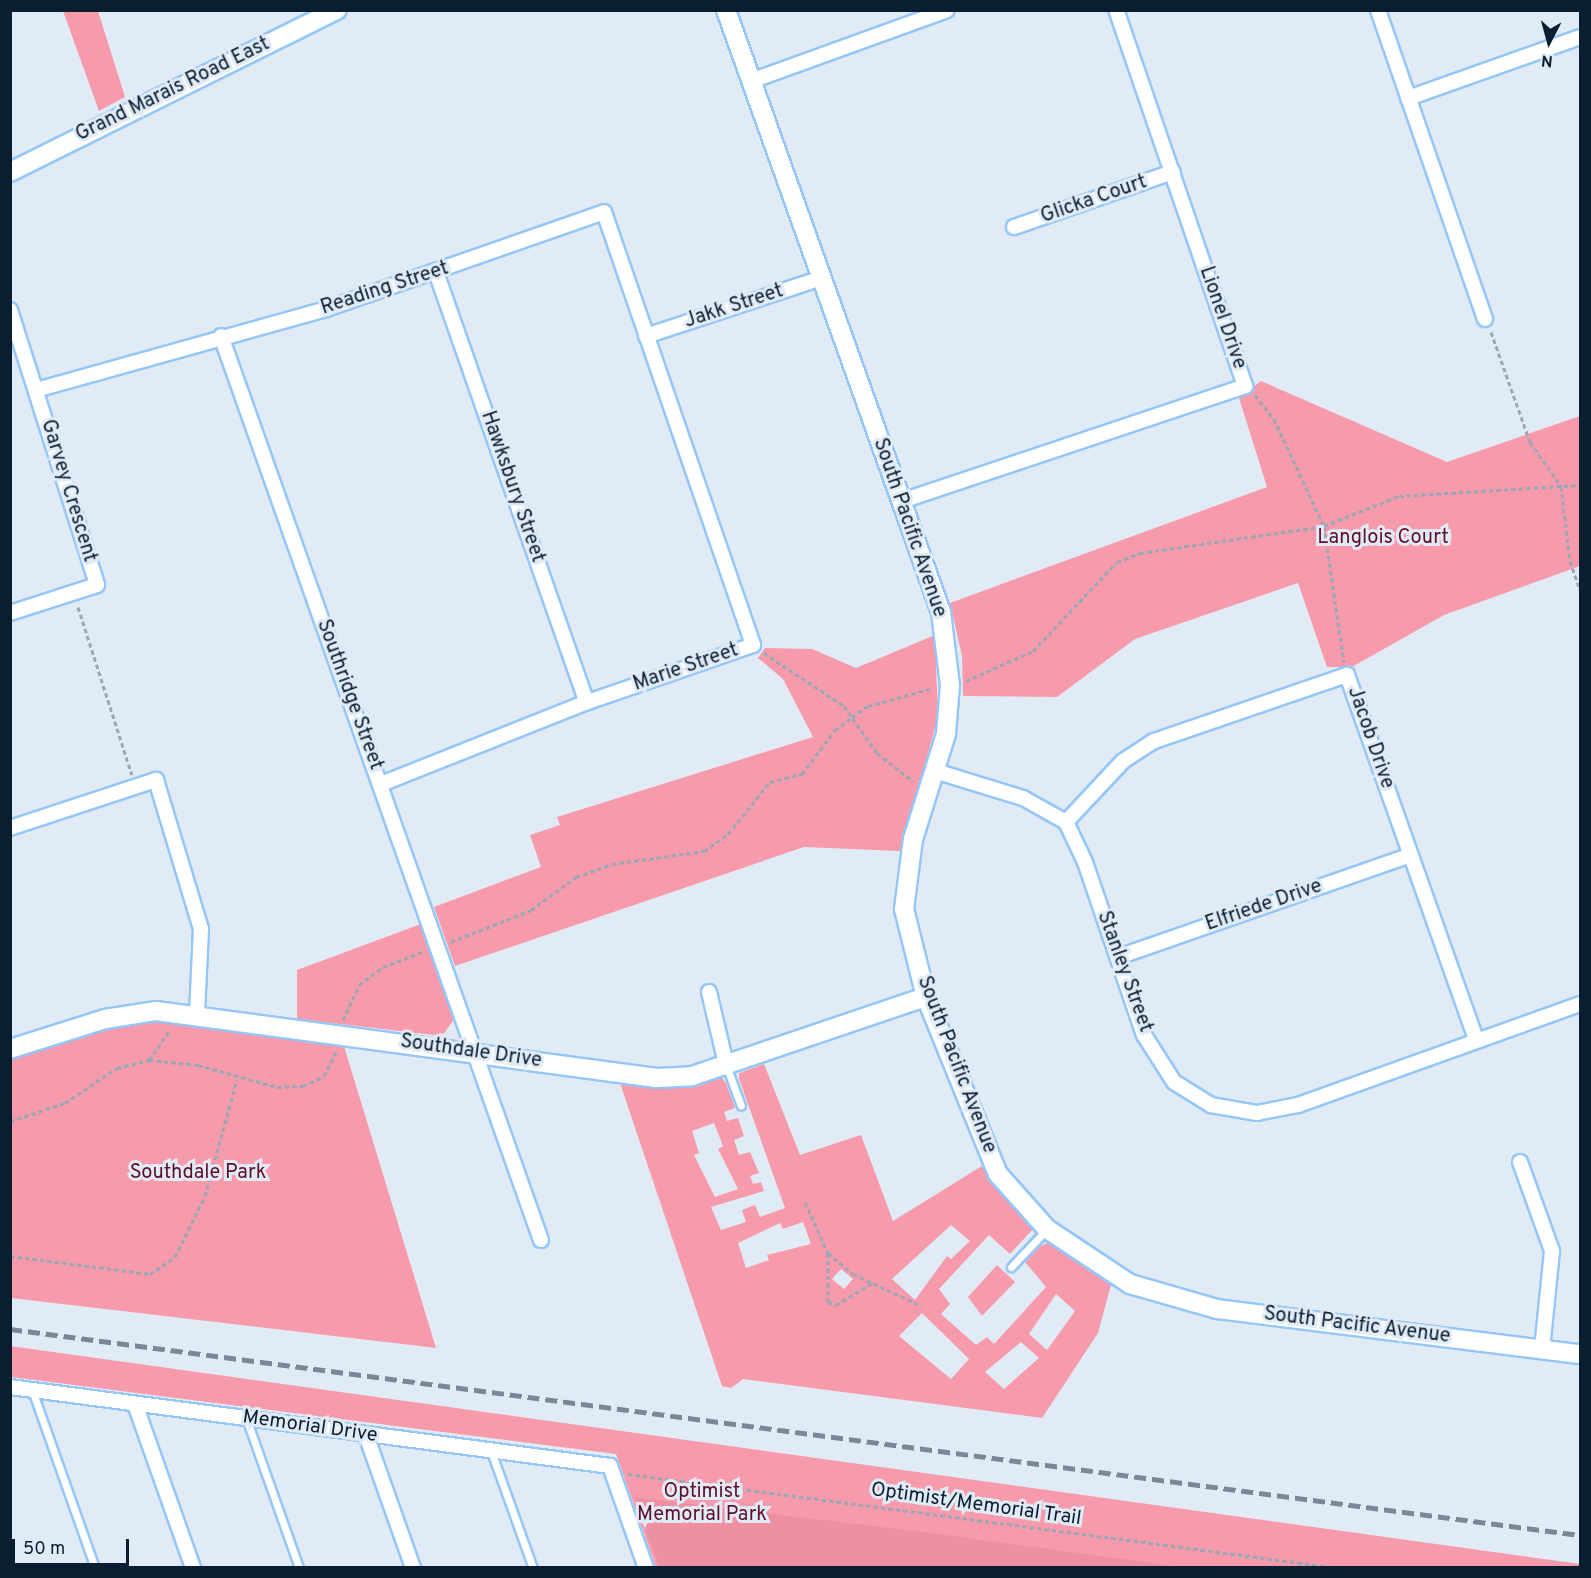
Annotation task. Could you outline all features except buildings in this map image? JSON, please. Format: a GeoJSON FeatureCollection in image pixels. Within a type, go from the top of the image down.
{"type":"FeatureCollection","features":[{"type":"Feature","properties":{"kind":"street","name":"Grand Marais Road East"},"geometry":{"type":"LineString","coordinates":[[10,172],[337,10]]}},
{"type":"Feature","properties":{"kind":"street","name":"South Pacific Avenue"},"geometry":{"type":"LineString","coordinates":[[726,10],[941,612],[950,685],[935,771],[913,839],[904,909],[926,997],[998,1174],[1047,1229],[1130,1284],[1217,1309],[1581,1354]]}},
{"type":"Feature","properties":{"kind":"street"},"geometry":{"type":"LineString","coordinates":[[751,81],[947,10]]}},
{"type":"Feature","properties":{"kind":"street","name":"Lionel Drive"},"geometry":{"type":"LineString","coordinates":[[902,501],[1245,386],[1116,10]]}},
{"type":"Feature","properties":{"kind":"street"},"geometry":{"type":"LineString","coordinates":[[1378,10],[1485,319]]}},
{"type":"Feature","properties":{"kind":"street"},"geometry":{"type":"LineString","coordinates":[[1408,99],[1581,37]]}},
{"type":"Feature","properties":{"kind":"street","name":"Glicka Court"},"geometry":{"type":"LineString","coordinates":[[1014,227],[1173,172]]}},
{"type":"Feature","properties":{"kind":"street","name":"Reading Street"},"geometry":{"type":"LineString","coordinates":[[36,390],[436,273],[604,212],[646,336]]}},
{"type":"Feature","properties":{"kind":"street","name":"Hawksbury Street"},"geometry":{"type":"LineString","coordinates":[[436,273],[587,702]]}},
{"type":"Feature","properties":{"kind":"street","name":"Jakk Street"},"geometry":{"type":"LineString","coordinates":[[646,336],[821,278]]}},
{"type":"Feature","properties":{"kind":"street","name":"Garvey Crescent"},"geometry":{"type":"LineString","coordinates":[[10,310],[97,585],[10,613]]}},
{"type":"Feature","properties":{"kind":"street","name":"Southridge Street"},"geometry":{"type":"LineString","coordinates":[[221,336],[477,1053],[541,1240]]}},
{"type":"Feature","properties":{"kind":"street","name":"Marie Street"},"geometry":{"type":"LineString","coordinates":[[381,784],[587,702],[753,645],[646,336]]}},
{"type":"Feature","properties":{"kind":"street","name":"Jacob Drive"},"geometry":{"type":"LineString","coordinates":[[1066,822],[1123,761],[1154,741],[1347,675],[1476,1040]]}},
{"type":"Feature","properties":{"kind":"street"},"geometry":{"type":"LineString","coordinates":[[935,771],[1023,798],[1066,822]]}},
{"type":"Feature","properties":{"kind":"street"},"geometry":{"type":"LineString","coordinates":[[10,828],[156,780],[201,929],[197,1013]]}},
{"type":"Feature","properties":{"kind":"street","name":"Stanley Street"},"geometry":{"type":"LineString","coordinates":[[1066,822],[1118,957],[1144,1035],[1174,1082],[1211,1105],[1257,1113],[1298,1105],[1581,1004]]}},
{"type":"Feature","properties":{"kind":"street","name":"Elfriede Drive"},"geometry":{"type":"LineString","coordinates":[[1118,957],[1411,855]]}},
{"type":"Feature","properties":{"kind":"street"},"geometry":{"type":"LineString","coordinates":[[709,992],[727,1068]]}},
{"type":"Feature","properties":{"kind":"street","name":"Southdale Drive"},"geometry":{"type":"LineString","coordinates":[[10,1049],[105,1019],[156,1011],[197,1013],[657,1078],[727,1068],[926,997]]}},
{"type":"Feature","properties":{"kind":"street"},"geometry":{"type":"LineString","coordinates":[[1520,1162],[1552,1251],[1542,1349]]}},
{"type":"Feature","properties":{"kind":"street","name":"Memorial Drive"},"geometry":{"type":"LineString","coordinates":[[10,1387],[610,1466]]}},
{"type":"Feature","properties":{"kind":"street"},"geometry":{"type":"LineString","coordinates":[[135,1404],[193,1568]]}},
{"type":"Feature","properties":{"kind":"street"},"geometry":{"type":"LineString","coordinates":[[366,1435],[413,1568]]}},
{"type":"Feature","properties":{"kind":"street"},"geometry":{"type":"LineString","coordinates":[[610,1466],[646,1568]]}},
{"type":"Feature","properties":{"kind":"lane"},"geometry":{"type":"LineString","coordinates":[[727,1068],[741,1106]]}},
{"type":"Feature","properties":{"kind":"lane"},"geometry":{"type":"LineString","coordinates":[[1011,1267],[1047,1229]]}},
{"type":"Feature","properties":{"kind":"lane"},"geometry":{"type":"LineString","coordinates":[[32,1390],[95,1568]]}},
{"type":"Feature","properties":{"kind":"lane"},"geometry":{"type":"LineString","coordinates":[[246,1418],[298,1568]]}},
{"type":"Feature","properties":{"kind":"lane"},"geometry":{"type":"LineString","coordinates":[[491,1451],[533,1568]]}},
{"type":"Feature","properties":{"kind":"path"},"geometry":{"type":"LineString","coordinates":[[1496,343],[1530,442],[1561,486],[1570,561],[1581,590]]}},
{"type":"Feature","properties":{"kind":"path"},"geometry":{"type":"LineString","coordinates":[[1251,390],[1274,419],[1324,526],[1345,667]]}},
{"type":"Feature","properties":{"kind":"path"},"geometry":{"type":"LineString","coordinates":[[963,682],[1033,651],[1117,562],[1140,553],[1324,526],[1399,496],[1581,485]]}},
{"type":"Feature","properties":{"kind":"path"},"geometry":{"type":"LineString","coordinates":[[77,603],[132,776]]}},
{"type":"Feature","properties":{"kind":"path"},"geometry":{"type":"LineString","coordinates":[[762,652],[805,676],[852,717],[877,753],[913,781]]}},
{"type":"Feature","properties":{"kind":"path"},"geometry":{"type":"LineString","coordinates":[[447,943],[531,910],[585,874],[612,864],[704,851],[728,834],[770,782],[802,774],[836,730],[852,717],[868,706],[941,687]]}},
{"type":"Feature","properties":{"kind":"path"},"geometry":{"type":"LineString","coordinates":[[341,1024],[359,986],[383,967],[429,949]]}},
{"type":"Feature","properties":{"kind":"path"},"geometry":{"type":"LineString","coordinates":[[149,1060],[174,1024]]}},
{"type":"Feature","properties":{"kind":"path"},"geometry":{"type":"LineString","coordinates":[[10,1121],[65,1103],[117,1068],[149,1060],[198,1065],[237,1080],[303,1086],[324,1076],[339,1042]]}},
{"type":"Feature","properties":{"kind":"path"},"geometry":{"type":"LineString","coordinates":[[10,1256],[150,1274],[175,1257],[205,1196],[237,1080]]}},
{"type":"Feature","properties":{"kind":"path"},"geometry":{"type":"LineString","coordinates":[[805,1202],[828,1253],[828,1302],[836,1305],[872,1283]]}},
{"type":"Feature","properties":{"kind":"path"},"geometry":{"type":"LineString","coordinates":[[828,1253],[872,1283],[922,1306]]}},
{"type":"Feature","properties":{"kind":"path","name":"Optimist/Memorial Trail"},"geometry":{"type":"LineString","coordinates":[[610,1466],[626,1474],[1339,1568]]}},
{"type":"Feature","properties":{"kind":"green space"},"geometry":{"type":"Polygon","coordinates":[[[63,11],[98,11],[125,97],[99,111],[63,11]]]}},
{"type":"Feature","properties":{"kind":"green space","name":"Langlois Court"},"geometry":{"type":"Polygon","coordinates":[[[1261,381],[1447,462],[1580,416],[1580,566],[1444,615],[1352,667],[1327,667],[1298,583],[1135,639],[1057,697],[963,696],[962,656],[950,603],[1267,487],[1239,398],[1261,381]]]}},
{"type":"Feature","properties":{"kind":"green space"},"geometry":{"type":"Polygon","coordinates":[[[935,635],[938,718],[900,851],[804,847],[455,966],[434,907],[541,867],[530,835],[560,825],[557,817],[813,737],[783,679],[758,658],[765,648],[812,649],[856,668],[935,635]]]}},
{"type":"Feature","properties":{"kind":"green space"},"geometry":{"type":"Polygon","coordinates":[[[421,924],[452,1011],[453,1021],[442,1036],[297,1019],[297,970],[421,924]]]}},
{"type":"Feature","properties":{"kind":"green space","name":"Southdale Park"},"geometry":{"type":"Polygon","coordinates":[[[161,1021],[343,1043],[436,1348],[11,1298],[10,1059],[90,1033],[161,1021]]]}},
{"type":"Feature","properties":{"kind":"green space"},"geometry":{"type":"Polygon","coordinates":[[[764,1064],[800,1155],[861,1135],[893,1221],[982,1166],[1033,1229],[1010,1254],[989,1235],[939,1289],[950,1304],[941,1314],[976,1345],[987,1337],[994,1344],[1046,1287],[1025,1262],[1040,1246],[1048,1243],[1111,1285],[1098,1333],[1042,1418],[743,1379],[731,1388],[722,1386],[620,1083],[677,1086],[722,1078],[726,1083],[735,1108],[724,1112],[727,1121],[738,1118],[744,1136],[734,1140],[739,1155],[750,1152],[759,1173],[750,1176],[753,1184],[761,1182],[764,1191],[711,1207],[721,1230],[746,1222],[742,1210],[755,1205],[760,1217],[785,1208],[739,1079],[739,1073],[764,1064]],[[714,1123],[692,1131],[699,1153],[694,1155],[715,1197],[738,1189],[718,1149],[723,1146],[714,1123]],[[803,1222],[783,1229],[780,1223],[738,1243],[746,1268],[769,1260],[767,1255],[811,1244],[803,1222]],[[951,1225],[892,1279],[915,1300],[947,1256],[951,1259],[970,1241],[951,1225]],[[841,1269],[832,1279],[844,1289],[853,1279],[841,1269]],[[1056,1294],[1029,1334],[1047,1350],[1075,1311],[1056,1294]],[[922,1313],[899,1336],[951,1379],[969,1359],[922,1313]],[[1021,1342],[985,1372],[1004,1389],[1039,1358],[1021,1342]]]}},
{"type":"Feature","properties":{"kind":"green space"},"geometry":{"type":"Polygon","coordinates":[[[997,1265],[1015,1282],[982,1316],[968,1297],[997,1265]]]}},
{"type":"Feature","properties":{"kind":"green space","name":"Optimist Memorial Park"},"geometry":{"type":"Polygon","coordinates":[[[10,1346],[1580,1564],[1580,1567],[656,1567],[616,1454],[11,1377],[10,1346]]]}},
{"type":"Feature","properties":{"kind":"shaded area"},"geometry":{"type":"Polygon","coordinates":[[[634,1497],[931,1533],[1182,1567],[659,1567],[634,1497]]]}},
{"type":"Feature","properties":{"kind":"railway"},"geometry":{"type":"LineString","coordinates":[[10,1329],[1580,1535]]}}]}
